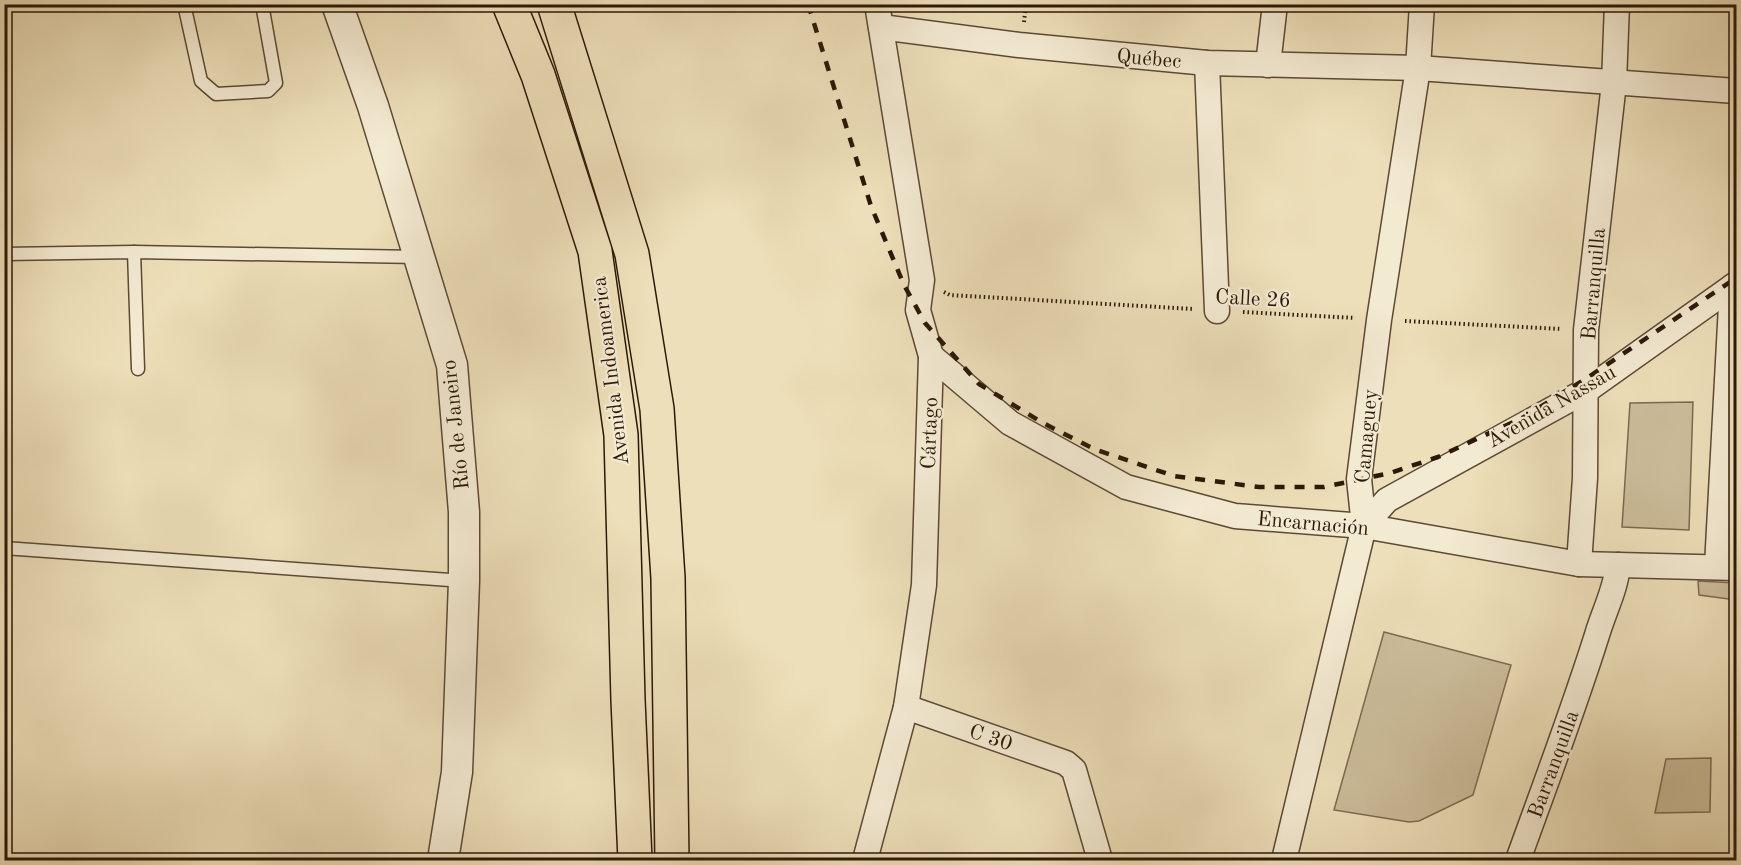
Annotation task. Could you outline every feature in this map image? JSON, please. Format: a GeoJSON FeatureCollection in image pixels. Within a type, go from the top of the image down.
{"type":"FeatureCollection","features":[{"type":"Feature","properties":{"kind":"main road","name":"Avenida Indoamerica"},"geometry":{"type":"LineString","coordinates":[[509,4],[538,75],[595,251],[621,435],[635,861]]}},
{"type":"Feature","properties":{"kind":"main road","name":"Avenida Indoamerica"},"geometry":{"type":"LineString","coordinates":[[554,4],[632,254],[657,409],[668,578],[672,861]]}},
{"type":"Feature","properties":{"kind":"street","name":"Río de Janeiro"},"geometry":{"type":"LineString","coordinates":[[337,4],[373,106],[452,365],[464,512],[464,581],[457,772],[443,861]]}},
{"type":"Feature","properties":{"kind":"street"},"geometry":{"type":"LineString","coordinates":[[1268,65],[1275,4]]}},
{"type":"Feature","properties":{"kind":"street","name":"Camaguey"},"geometry":{"type":"LineString","coordinates":[[1284,861],[1364,526],[1359,479],[1379,320],[1418,68],[1422,4]]}},
{"type":"Feature","properties":{"kind":"street","name":"Barranquilla"},"geometry":{"type":"LineString","coordinates":[[1579,564],[1586,478],[1586,330],[1614,83],[1617,4]]}},
{"type":"Feature","properties":{"kind":"street","name":"Québec"},"geometry":{"type":"LineString","coordinates":[[879,16],[1029,46],[1207,63],[1418,68],[1737,91]]}},
{"type":"Feature","properties":{"kind":"street","name":"Cártago"},"geometry":{"type":"LineString","coordinates":[[865,861],[906,707],[924,585],[931,356],[918,310],[922,280],[879,16]]}},
{"type":"Feature","properties":{"kind":"street"},"geometry":{"type":"LineString","coordinates":[[1207,63],[1217,311]]}},
{"type":"Feature","properties":{"kind":"street"},"geometry":{"type":"LineString","coordinates":[[1727,567],[1734,285]]}},
{"type":"Feature","properties":{"kind":"street","name":"Avenida Nassau"},"geometry":{"type":"LineString","coordinates":[[1364,526],[1387,500],[1587,390],[1734,285]]}},
{"type":"Feature","properties":{"kind":"street","name":"Encarnación"},"geometry":{"type":"LineString","coordinates":[[931,356],[1010,423],[1126,488],[1235,516],[1364,526],[1579,564],[1727,567]]}},
{"type":"Feature","properties":{"kind":"street","name":"Barranquilla"},"geometry":{"type":"LineString","coordinates":[[1518,861],[1578,698],[1605,608],[1617,581],[1618,565]]}},
{"type":"Feature","properties":{"kind":"street","name":"C 30"},"geometry":{"type":"LineString","coordinates":[[906,707],[1066,763],[1074,770],[1100,861]]}},
{"type":"Feature","properties":{"kind":"lane"},"geometry":{"type":"LineString","coordinates":[[184,4],[201,81],[216,94],[268,91],[276,83],[262,4]]}},
{"type":"Feature","properties":{"kind":"lane"},"geometry":{"type":"LineString","coordinates":[[134,252],[138,369]]}},
{"type":"Feature","properties":{"kind":"lane"},"geometry":{"type":"LineString","coordinates":[[4,254],[134,252],[418,257]]}},
{"type":"Feature","properties":{"kind":"lane"},"geometry":{"type":"LineString","coordinates":[[4,548],[464,581]]}},
{"type":"Feature","properties":{"kind":"path","name":"Calle 26"},"geometry":{"type":"LineString","coordinates":[[922,280],[950,295],[1586,330]]}},
{"type":"Feature","properties":{"kind":"shaded area"},"geometry":{"type":"Polygon","coordinates":[[[1693,402],[1689,530],[1622,527],[1630,403],[1693,402]]]}},
{"type":"Feature","properties":{"kind":"shaded area"},"geometry":{"type":"Polygon","coordinates":[[[1698,581],[1736,583],[1736,600],[1699,595],[1698,581]]]}},
{"type":"Feature","properties":{"kind":"shaded area"},"geometry":{"type":"Polygon","coordinates":[[[1384,632],[1511,665],[1473,795],[1419,821],[1409,822],[1334,810],[1384,632]]]}},
{"type":"Feature","properties":{"kind":"shaded area"},"geometry":{"type":"Polygon","coordinates":[[[1711,758],[1710,812],[1655,813],[1666,759],[1711,758]]]}},
{"type":"Feature","properties":{"kind":"railway"},"geometry":{"type":"LineString","coordinates":[[808,4],[871,206],[904,285],[925,323],[979,384],[1043,423],[1094,449],[1174,476],[1259,487],[1324,487],[1390,473],[1438,457],[1524,417],[1587,378],[1736,278]]}}]}
